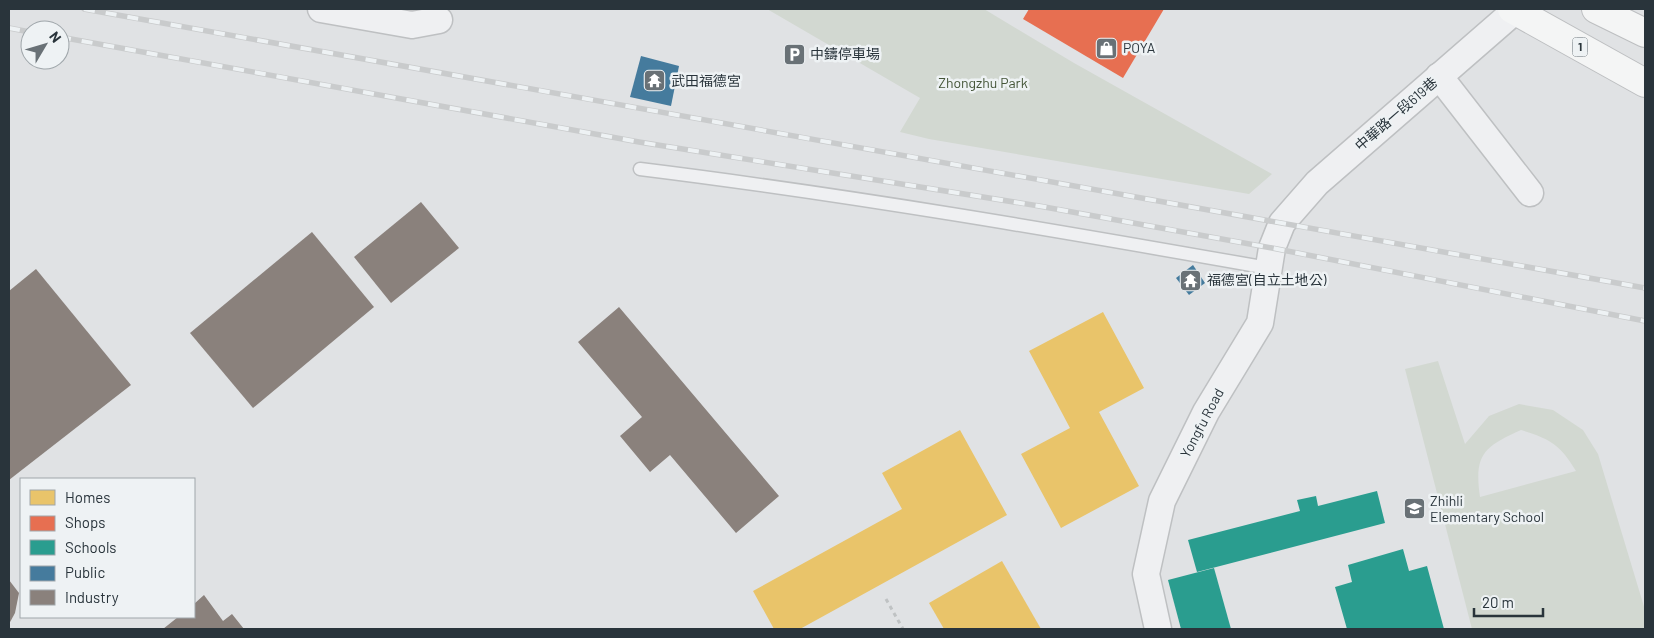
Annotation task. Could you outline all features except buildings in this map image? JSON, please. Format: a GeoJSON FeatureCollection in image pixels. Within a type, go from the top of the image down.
{"type":"FeatureCollection","features":[{"type":"Feature","properties":{"kind":"main road","name":"1"},"geometry":{"type":"LineString","coordinates":[[1515,9],[1645,83]]}},
{"type":"Feature","properties":{"kind":"main road"},"geometry":{"type":"LineString","coordinates":[[1596,9],[1645,33]]}},
{"type":"Feature","properties":{"kind":"street"},"geometry":{"type":"LineString","coordinates":[[321,9],[412,25],[439,20]]}},
{"type":"Feature","properties":{"kind":"street","name":"中華路一段619巷"},"geometry":{"type":"LineString","coordinates":[[1282,223],[1317,183],[1515,9]]}},
{"type":"Feature","properties":{"kind":"street"},"geometry":{"type":"LineString","coordinates":[[1439,76],[1530,193]]}},
{"type":"Feature","properties":{"kind":"street","name":"Yongfu Road"},"geometry":{"type":"LineString","coordinates":[[1158,629],[1146,574],[1162,501],[1206,412],[1260,323],[1272,248],[1282,223]]}},
{"type":"Feature","properties":{"kind":"lane"},"geometry":{"type":"LineString","coordinates":[[640,169],[860,198],[1268,268]]}},
{"type":"Feature","properties":{"kind":"path"},"geometry":{"type":"LineString","coordinates":[[886,599],[903,629]]}},
{"type":"Feature","properties":{"kind":"green space","name":"Zhongzhu Park"},"geometry":{"type":"Polygon","coordinates":[[[767,9],[984,9],[1074,63],[1272,174],[1249,194],[929,139],[900,132],[920,98],[767,9]]]}},
{"type":"Feature","properties":{"kind":"green space"},"geometry":{"type":"Polygon","coordinates":[[[1438,361],[1465,444],[1489,416],[1519,404],[1553,410],[1583,430],[1598,454],[1645,610],[1645,629],[1472,629],[1405,369],[1438,361]],[[1521,430],[1498,442],[1484,454],[1480,462],[1479,471],[1480,497],[1576,471],[1565,454],[1547,440],[1521,430]]]}},
{"type":"Feature","properties":{"kind":"railway"},"geometry":{"type":"LineString","coordinates":[[84,9],[1645,288]]}},
{"type":"Feature","properties":{"kind":"railway"},"geometry":{"type":"LineString","coordinates":[[9,28],[20,30]]}},
{"type":"Feature","properties":{"kind":"railway"},"geometry":{"type":"LineString","coordinates":[[70,39],[639,142],[1039,206],[1272,248],[1645,321]]}},
{"type":"Feature","properties":{"kind":"place","name":"POYA"},"geometry":{"type":"Point","coordinates":[1107,48]}},
{"type":"Feature","properties":{"kind":"place","name":"中鑄停車場"},"geometry":{"type":"Point","coordinates":[794,54]}},
{"type":"Feature","properties":{"kind":"place","name":"武田福德宮"},"geometry":{"type":"Point","coordinates":[655,81]}},
{"type":"Feature","properties":{"kind":"place","name":"福德宮(自立土地公)"},"geometry":{"type":"Point","coordinates":[1191,280]}},
{"type":"Feature","properties":{"kind":"place","name":"Zhihli Elementary School"},"geometry":{"type":"Point","coordinates":[1414,509]}}]}
